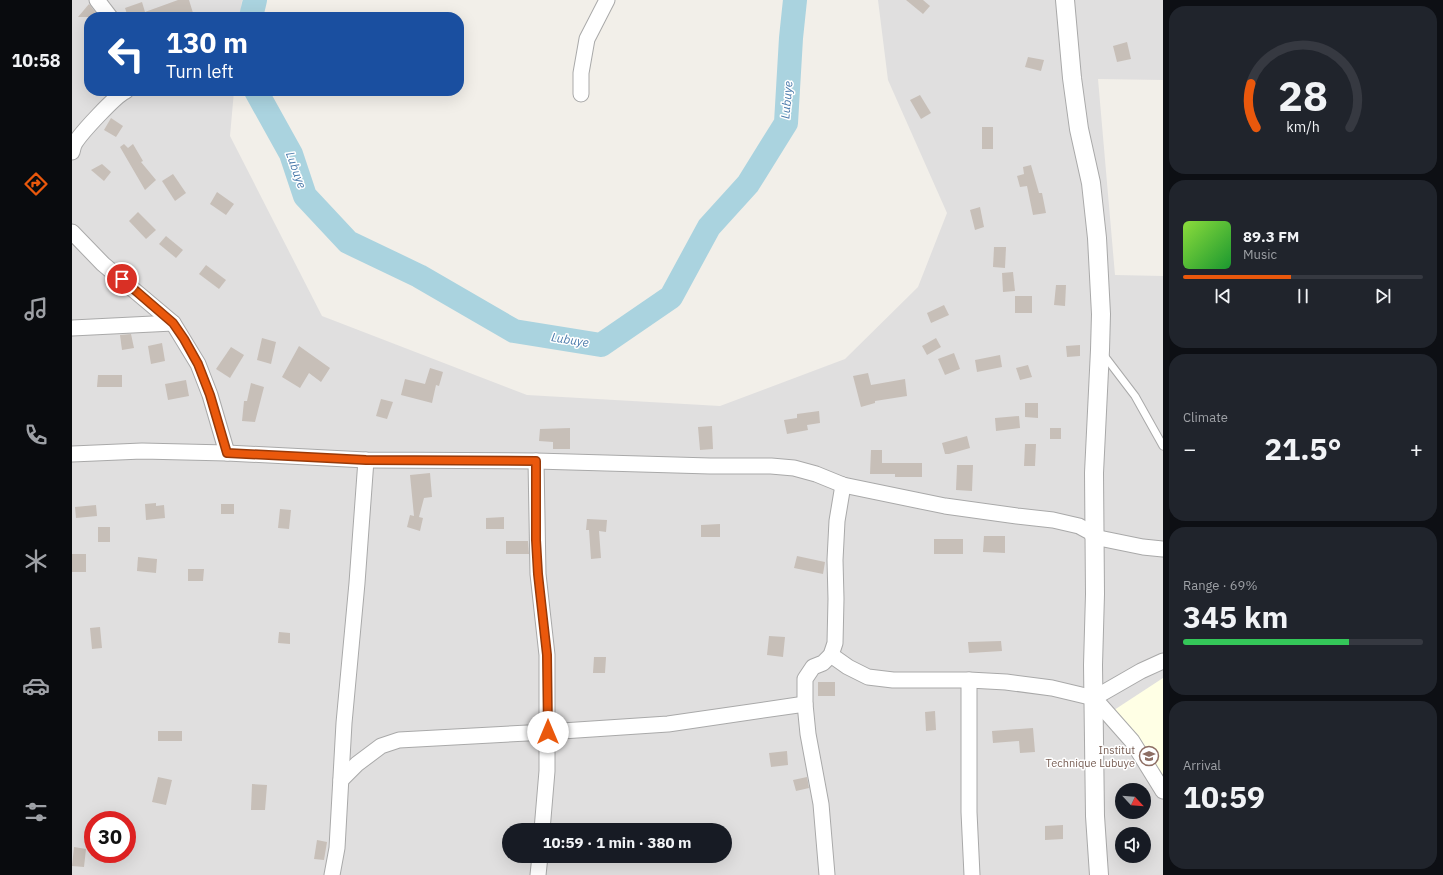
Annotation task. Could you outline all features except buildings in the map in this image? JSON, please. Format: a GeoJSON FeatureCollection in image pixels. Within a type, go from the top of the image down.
{"type":"FeatureCollection","features":[{"type":"Feature","properties":{"kind":"street"},"geometry":{"type":"LineString","coordinates":[[97,0],[106,12]]}},
{"type":"Feature","properties":{"kind":"street"},"geometry":{"type":"LineString","coordinates":[[581,94],[581,73],[588,39],[607,0]]}},
{"type":"Feature","properties":{"kind":"street"},"geometry":{"type":"LineString","coordinates":[[1065,0],[1072,78],[1079,129],[1090,184],[1097,238],[1101,314],[1094,473],[1095,594],[1093,664],[1095,816],[1099,875]]}},
{"type":"Feature","properties":{"kind":"street"},"geometry":{"type":"LineString","coordinates":[[72,152],[75,143],[118,96]]}},
{"type":"Feature","properties":{"kind":"street"},"geometry":{"type":"LineString","coordinates":[[72,232],[103,264],[173,323],[198,364],[210,395],[227,453]]}},
{"type":"Feature","properties":{"kind":"street"},"geometry":{"type":"LineString","coordinates":[[72,328],[173,323]]}},
{"type":"Feature","properties":{"kind":"street"},"geometry":{"type":"LineString","coordinates":[[72,454],[142,451],[227,453],[366,460],[536,461],[710,466],[771,466],[794,468],[816,474],[843,485],[945,506],[1053,520],[1079,526],[1090,532],[1094,537],[1143,547],[1163,549]]}},
{"type":"Feature","properties":{"kind":"street"},"geometry":{"type":"LineString","coordinates":[[332,875],[337,848],[344,723],[357,582],[366,460]]}},
{"type":"Feature","properties":{"kind":"street"},"geometry":{"type":"LineString","coordinates":[[536,461],[536,540],[547,655],[547,771],[543,823]]}},
{"type":"Feature","properties":{"kind":"street"},"geometry":{"type":"LineString","coordinates":[[827,875],[821,804],[808,734],[805,704],[805,679],[813,666],[823,663],[831,655],[835,643],[835,560],[843,485]]}},
{"type":"Feature","properties":{"kind":"street"},"geometry":{"type":"LineString","coordinates":[[831,655],[848,667],[868,677],[893,680],[969,680],[1006,682],[1052,688],[1094,698],[1132,741],[1163,791]]}},
{"type":"Feature","properties":{"kind":"street"},"geometry":{"type":"LineString","coordinates":[[1094,698],[1141,671],[1163,661]]}},
{"type":"Feature","properties":{"kind":"street"},"geometry":{"type":"LineString","coordinates":[[969,680],[969,812],[972,875]]}},
{"type":"Feature","properties":{"kind":"street"},"geometry":{"type":"LineString","coordinates":[[341,780],[357,764],[381,746],[399,740],[668,724],[805,704]]}},
{"type":"Feature","properties":{"kind":"street"},"geometry":{"type":"LineString","coordinates":[[538,875],[539,863]]}},
{"type":"Feature","properties":{"kind":"lane"},"geometry":{"type":"LineString","coordinates":[[1100,350],[1135,396],[1163,446]]}},
{"type":"Feature","properties":{"kind":"shaded area"},"geometry":{"type":"Polygon","coordinates":[[[72,0],[242,0],[241,12],[84,12],[84,96],[234,96],[230,136],[322,316],[527,395],[720,406],[845,359],[918,287],[947,213],[888,80],[878,0],[1163,0],[1163,80],[1098,79],[1115,275],[1163,276],[1163,875],[72,875],[72,0]]]}},
{"type":"Feature","properties":{"kind":"shaded area","name":"Institut Technique Lubuye"},"geometry":{"type":"Polygon","coordinates":[[[1163,678],[1163,798],[1108,714],[1163,678]]]}},
{"type":"Feature","properties":{"kind":"waterway","name":"Lubuye"},"geometry":{"type":"LineString","coordinates":[[252,12],[255,0]]}},
{"type":"Feature","properties":{"kind":"waterway","name":"Lubuye"},"geometry":{"type":"LineString","coordinates":[[259,96],[291,154],[305,196],[348,242],[419,276],[514,331],[601,345],[671,297],[709,227],[748,184],[786,123],[791,38],[795,0]]}},
{"type":"Feature","properties":{"kind":"place","name":"Institut Technique Lubuye"},"geometry":{"type":"Point","coordinates":[1149,756]}},
{"type":"Feature","properties":{"kind":"route"},"geometry":{"type":"LineString","coordinates":[[122,279],[173,323],[184,339],[198,364],[210,395],[227,453],[366,460],[536,461],[536,540],[538,574],[547,655],[548,732]]}}]}
